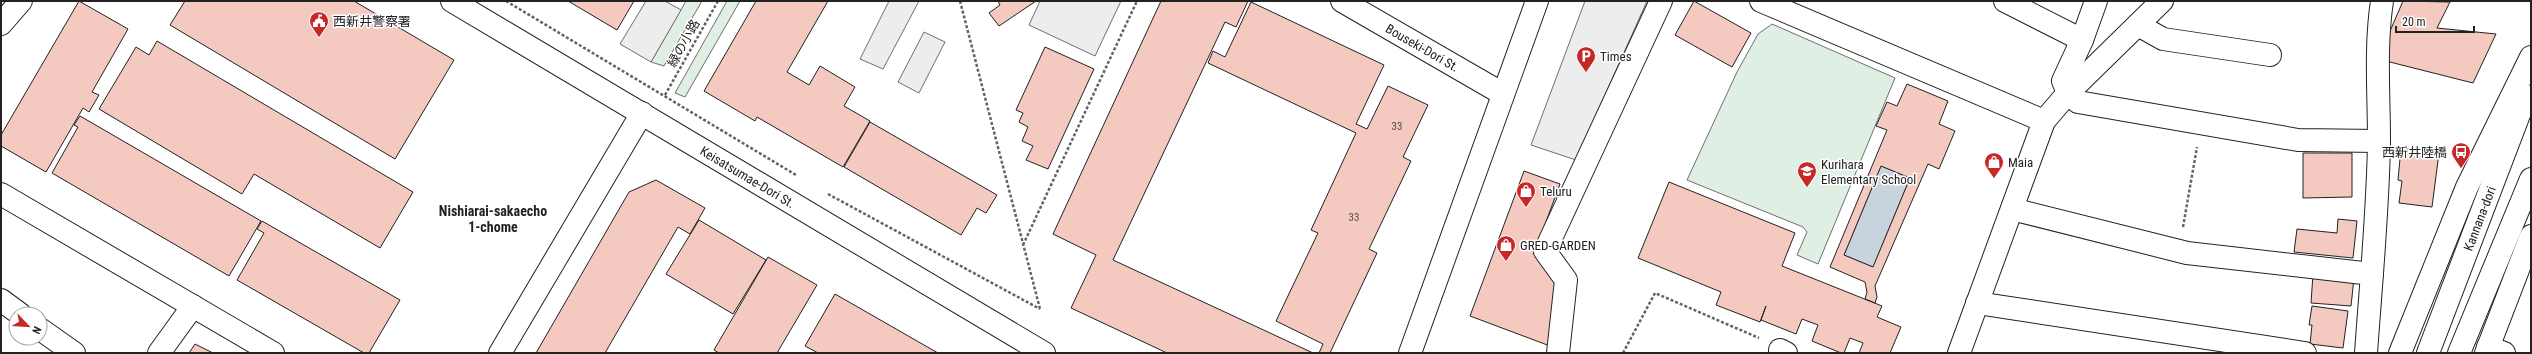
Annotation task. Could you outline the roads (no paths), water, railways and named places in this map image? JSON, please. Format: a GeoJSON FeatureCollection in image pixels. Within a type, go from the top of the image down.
{"type":"FeatureCollection","features":[{"type":"Feature","properties":{"kind":"street"},"geometry":{"type":"LineString","coordinates":[[2,23],[21,1]]}},
{"type":"Feature","properties":{"kind":"street","name":"Keisatsumae-Dori St."},"geometry":{"type":"LineString","coordinates":[[452,1],[1044,353]]}},
{"type":"Feature","properties":{"kind":"street","name":"Bouseki-Dori St."},"geometry":{"type":"LineString","coordinates":[[1342,1],[1503,94]]}},
{"type":"Feature","properties":{"kind":"street"},"geometry":{"type":"LineString","coordinates":[[1410,353],[1537,1]]}},
{"type":"Feature","properties":{"kind":"street"},"geometry":{"type":"LineString","coordinates":[[1558,353],[1566,280],[1544,251],[1661,1]]}},
{"type":"Feature","properties":{"kind":"street"},"geometry":{"type":"LineString","coordinates":[[1761,1],[2044,121]]}},
{"type":"Feature","properties":{"kind":"street"},"geometry":{"type":"LineString","coordinates":[[2005,1],[2082,40]]}},
{"type":"Feature","properties":{"kind":"street"},"geometry":{"type":"LineString","coordinates":[[2096,1],[2082,40],[2063,81],[2068,93],[2078,102],[2298,140],[2379,141]]}},
{"type":"Feature","properties":{"kind":"street"},"geometry":{"type":"LineString","coordinates":[[1959,353],[2044,121],[2068,93],[2162,1]]}},
{"type":"Feature","properties":{"kind":"street"},"geometry":{"type":"LineString","coordinates":[[2366,353],[2379,141],[2377,33],[2382,1]]}},
{"type":"Feature","properties":{"kind":"street"},"geometry":{"type":"LineString","coordinates":[[2138,25],[2163,39],[2270,55]]}},
{"type":"Feature","properties":{"kind":"street"},"geometry":{"type":"LineString","coordinates":[[2400,353],[2467,187],[2531,57]]}},
{"type":"Feature","properties":{"kind":"street","name":"Kannana-dori"},"geometry":{"type":"LineString","coordinates":[[2429,351],[2531,83]]}},
{"type":"Feature","properties":{"kind":"street"},"geometry":{"type":"LineString","coordinates":[[500,353],[642,113]]}},
{"type":"Feature","properties":{"kind":"street"},"geometry":{"type":"LineString","coordinates":[[2459,353],[2531,179]]}},
{"type":"Feature","properties":{"kind":"street"},"geometry":{"type":"LineString","coordinates":[[1,194],[273,353]]}},
{"type":"Feature","properties":{"kind":"street"},"geometry":{"type":"LineString","coordinates":[[2012,209],[2178,251],[2372,274]]}},
{"type":"Feature","properties":{"kind":"street"},"geometry":{"type":"LineString","coordinates":[[2493,351],[2531,236]]}},
{"type":"Feature","properties":{"kind":"street"},"geometry":{"type":"LineString","coordinates":[[1,300],[9,306]]}},
{"type":"Feature","properties":{"kind":"street"},"geometry":{"type":"LineString","coordinates":[[1977,303],[2305,353]]}},
{"type":"Feature","properties":{"kind":"street"},"geometry":{"type":"LineString","coordinates":[[159,353],[193,306]]}},
{"type":"Feature","properties":{"kind":"street"},"geometry":{"type":"LineString","coordinates":[[48,334],[74,353]]}},
{"type":"Feature","properties":{"kind":"place","name":"西新井警察署"},"geometry":{"type":"Point","coordinates":[319,38]}},
{"type":"Feature","properties":{"kind":"place","name":"Times"},"geometry":{"type":"Point","coordinates":[1586,73]}},
{"type":"Feature","properties":{"kind":"place","name":"西新井陸橋"},"geometry":{"type":"Point","coordinates":[2461,169]}},
{"type":"Feature","properties":{"kind":"place","name":"Maia"},"geometry":{"type":"Point","coordinates":[1994,179]}},
{"type":"Feature","properties":{"kind":"place","name":"Kurihara Elementary School"},"geometry":{"type":"Point","coordinates":[1807,188]}},
{"type":"Feature","properties":{"kind":"place","name":"Teluru"},"geometry":{"type":"Point","coordinates":[1526,208]}},
{"type":"Feature","properties":{"kind":"place","name":"GRED-GARDEN"},"geometry":{"type":"Point","coordinates":[1506,262]}},
{"type":"Feature","properties":{"kind":"district","name":"Nishiarai-sakaecho 1-chome"},"geometry":{"type":"Point","coordinates":[493,220]}}]}
